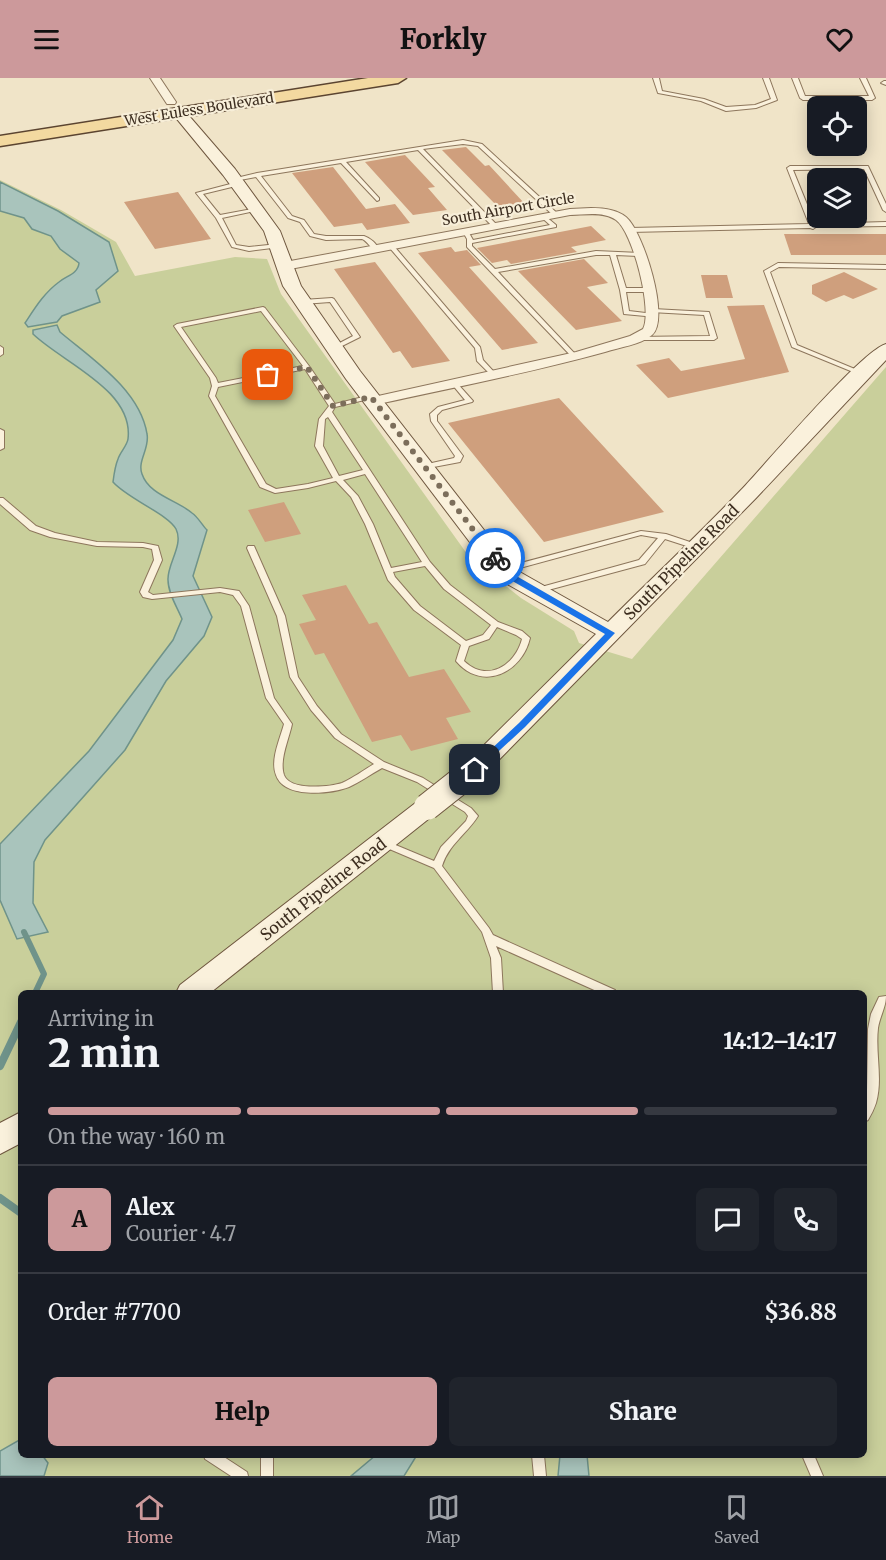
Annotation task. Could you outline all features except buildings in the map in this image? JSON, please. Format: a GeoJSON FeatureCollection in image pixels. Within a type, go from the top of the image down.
{"type":"FeatureCollection","features":[{"type":"Feature","properties":{"kind":"main road","name":"West Euless Boulevard"},"geometry":{"type":"LineString","coordinates":[[0,141],[331,78]]}},
{"type":"Feature","properties":{"kind":"main road","name":"West Euless Boulevard"},"geometry":{"type":"LineString","coordinates":[[0,128],[398,78]]}},
{"type":"Feature","properties":{"kind":"street"},"geometry":{"type":"LineString","coordinates":[[155,78],[175,107],[237,182],[272,231],[292,286],[334,348],[505,570],[534,591],[610,633]]}},
{"type":"Feature","properties":{"kind":"street","name":"South Airport Circle"},"geometry":{"type":"LineString","coordinates":[[285,266],[391,246],[468,237],[495,226],[584,211],[604,212],[624,220],[630,230]]}},
{"type":"Feature","properties":{"kind":"street"},"geometry":{"type":"LineString","coordinates":[[372,399],[574,356],[635,339],[648,332],[653,313],[630,230]]}},
{"type":"Feature","properties":{"kind":"street","name":"South Pipeline Road"},"geometry":{"type":"LineString","coordinates":[[194,990],[475,770],[696,547],[860,373],[885,351]]}},
{"type":"Feature","properties":{"kind":"street"},"geometry":{"type":"LineString","coordinates":[[0,1141],[18,1127]]}},
{"type":"Feature","properties":{"kind":"lane"},"geometry":{"type":"LineString","coordinates":[[656,78],[660,92],[702,100],[726,109],[756,106],[774,99],[766,78]]}},
{"type":"Feature","properties":{"kind":"lane"},"geometry":{"type":"LineString","coordinates":[[795,78],[803,98],[872,98],[863,78]]}},
{"type":"Feature","properties":{"kind":"lane"},"geometry":{"type":"LineString","coordinates":[[278,246],[249,249],[234,246],[219,217],[199,193],[257,175],[418,148],[463,142],[480,145],[550,216],[554,226],[468,237],[469,246],[574,356]]}},
{"type":"Feature","properties":{"kind":"lane"},"geometry":{"type":"LineString","coordinates":[[418,148],[495,226]]}},
{"type":"Feature","properties":{"kind":"lane"},"geometry":{"type":"LineString","coordinates":[[342,161],[377,199]]}},
{"type":"Feature","properties":{"kind":"lane"},"geometry":{"type":"LineString","coordinates":[[807,212],[790,168],[866,168]]}},
{"type":"Feature","properties":{"kind":"lane"},"geometry":{"type":"LineString","coordinates":[[867,169],[886,210]]}},
{"type":"Feature","properties":{"kind":"lane"},"geometry":{"type":"LineString","coordinates":[[257,175],[290,217],[302,221],[312,235],[326,238],[362,237],[368,239],[376,249]]}},
{"type":"Feature","properties":{"kind":"lane"},"geometry":{"type":"LineString","coordinates":[[219,217],[257,210]]}},
{"type":"Feature","properties":{"kind":"lane"},"geometry":{"type":"LineString","coordinates":[[867,225],[886,224]]}},
{"type":"Feature","properties":{"kind":"lane"},"geometry":{"type":"LineString","coordinates":[[630,230],[807,227]]}},
{"type":"Feature","properties":{"kind":"lane"},"geometry":{"type":"LineString","coordinates":[[391,246],[478,348],[480,361],[493,374]]}},
{"type":"Feature","properties":{"kind":"lane"},"geometry":{"type":"LineString","coordinates":[[494,271],[596,253],[638,254]]}},
{"type":"Feature","properties":{"kind":"lane"},"geometry":{"type":"LineString","coordinates":[[612,254],[623,290],[626,313],[702,312],[706,314],[714,338],[635,339]]}},
{"type":"Feature","properties":{"kind":"lane"},"geometry":{"type":"LineString","coordinates":[[860,373],[794,346],[767,271],[778,265],[886,267]]}},
{"type":"Feature","properties":{"kind":"lane"},"geometry":{"type":"LineString","coordinates":[[623,290],[648,290]]}},
{"type":"Feature","properties":{"kind":"lane"},"geometry":{"type":"LineString","coordinates":[[368,471],[308,486],[275,491],[263,485],[212,396],[215,386],[213,378],[177,326],[263,309],[307,367],[330,409],[427,563],[447,587],[495,624],[526,638],[525,646],[514,661],[497,675],[484,675],[465,668],[460,661],[465,644]]}},
{"type":"Feature","properties":{"kind":"lane"},"geometry":{"type":"LineString","coordinates":[[0,348],[0,354]]}},
{"type":"Feature","properties":{"kind":"lane"},"geometry":{"type":"LineString","coordinates":[[215,386],[307,367]]}},
{"type":"Feature","properties":{"kind":"lane"},"geometry":{"type":"LineString","coordinates":[[426,467],[457,460],[459,456],[434,421],[433,414],[440,408],[470,401],[454,383]]}},
{"type":"Feature","properties":{"kind":"lane"},"geometry":{"type":"LineString","coordinates":[[372,399],[330,409],[322,419],[319,446],[337,478],[354,496],[369,524],[388,571],[417,608],[465,644]]}},
{"type":"Feature","properties":{"kind":"lane"},"geometry":{"type":"LineString","coordinates":[[0,431],[0,448]]}},
{"type":"Feature","properties":{"kind":"lane"},"geometry":{"type":"LineString","coordinates":[[0,500],[33,528],[53,535],[97,544],[143,545],[155,548],[158,560],[144,592],[152,597],[220,590],[236,593],[245,606],[270,698],[288,724],[279,767],[280,778],[287,786],[306,789],[337,787],[381,764]]}},
{"type":"Feature","properties":{"kind":"lane"},"geometry":{"type":"LineString","coordinates":[[505,570],[641,533],[663,536],[696,547]]}},
{"type":"Feature","properties":{"kind":"lane"},"geometry":{"type":"LineString","coordinates":[[534,591],[642,562],[663,536]]}},
{"type":"Feature","properties":{"kind":"lane"},"geometry":{"type":"LineString","coordinates":[[251,548],[280,616],[294,677],[314,708],[338,736],[381,764],[420,780],[468,810],[473,816],[448,840],[440,853],[437,866]]}},
{"type":"Feature","properties":{"kind":"lane"},"geometry":{"type":"LineString","coordinates":[[388,571],[427,563]]}},
{"type":"Feature","properties":{"kind":"lane"},"geometry":{"type":"LineString","coordinates":[[465,644],[486,637],[495,624]]}},
{"type":"Feature","properties":{"kind":"lane"},"geometry":{"type":"LineString","coordinates":[[382,843],[437,866],[489,938],[496,958],[498,990]]}},
{"type":"Feature","properties":{"kind":"lane"},"geometry":{"type":"LineString","coordinates":[[489,938],[603,990]]}},
{"type":"Feature","properties":{"kind":"lane"},"geometry":{"type":"LineString","coordinates":[[867,1114],[876,1096],[878,1067],[873,1033],[876,1011],[886,999]]}},
{"type":"Feature","properties":{"kind":"lane"},"geometry":{"type":"LineString","coordinates":[[215,1458],[242,1476]]}},
{"type":"Feature","properties":{"kind":"lane"},"geometry":{"type":"LineString","coordinates":[[267,1458],[267,1476]]}},
{"type":"Feature","properties":{"kind":"lane"},"geometry":{"type":"LineString","coordinates":[[538,1458],[540,1476]]}},
{"type":"Feature","properties":{"kind":"lane"},"geometry":{"type":"LineString","coordinates":[[809,1458],[817,1476]]}},
{"type":"Feature","properties":{"kind":"green space"},"geometry":{"type":"Polygon","coordinates":[[[0,180],[61,210],[116,242],[135,276],[235,257],[267,259],[281,294],[470,558],[521,598],[574,631],[579,643],[632,659],[886,367],[886,1476],[0,1476],[0,180]]]}},
{"type":"Feature","properties":{"kind":"water"},"geometry":{"type":"Polygon","coordinates":[[[0,182],[58,211],[109,242],[118,271],[96,290],[100,302],[62,316],[57,322],[28,327],[25,323],[40,301],[54,286],[74,272],[79,263],[60,249],[51,236],[32,229],[24,218],[0,211],[0,182]]]}},
{"type":"Feature","properties":{"kind":"water"},"geometry":{"type":"Polygon","coordinates":[[[57,325],[60,332],[113,377],[135,403],[143,418],[147,434],[141,469],[146,481],[157,492],[186,508],[207,530],[193,576],[212,617],[204,636],[166,681],[125,750],[45,840],[34,862],[33,903],[48,932],[17,939],[0,900],[0,844],[89,751],[173,640],[182,619],[168,585],[168,574],[178,541],[176,529],[172,523],[113,482],[117,462],[128,439],[127,422],[120,406],[108,392],[33,334],[33,330],[57,325]]]}},
{"type":"Feature","properties":{"kind":"water"},"geometry":{"type":"Polygon","coordinates":[[[18,1441],[18,1458],[44,1458],[48,1463],[44,1476],[0,1476],[0,1451],[18,1441]]]}},
{"type":"Feature","properties":{"kind":"water"},"geometry":{"type":"Polygon","coordinates":[[[372,1458],[415,1458],[404,1476],[351,1476],[372,1458]]]}},
{"type":"Feature","properties":{"kind":"water"},"geometry":{"type":"Polygon","coordinates":[[[560,1458],[587,1458],[589,1476],[558,1476],[560,1458]]]}},
{"type":"Feature","properties":{"kind":"waterway"},"geometry":{"type":"LineString","coordinates":[[24,932],[44,974],[36,990]]}},
{"type":"Feature","properties":{"kind":"waterway"},"geometry":{"type":"LineString","coordinates":[[0,1066],[18,1028]]}},
{"type":"Feature","properties":{"kind":"waterway"},"geometry":{"type":"LineString","coordinates":[[0,1198],[18,1211]]}},
{"type":"Feature","properties":{"kind":"way so far"},"geometry":{"type":"LineString","coordinates":[[268,375],[307,367],[333,406],[345,401],[371,397],[495,558]]}},
{"type":"Feature","properties":{"kind":"route"},"geometry":{"type":"LineString","coordinates":[[475,770],[522,725],[610,633],[510,576],[495,558]]}}]}
